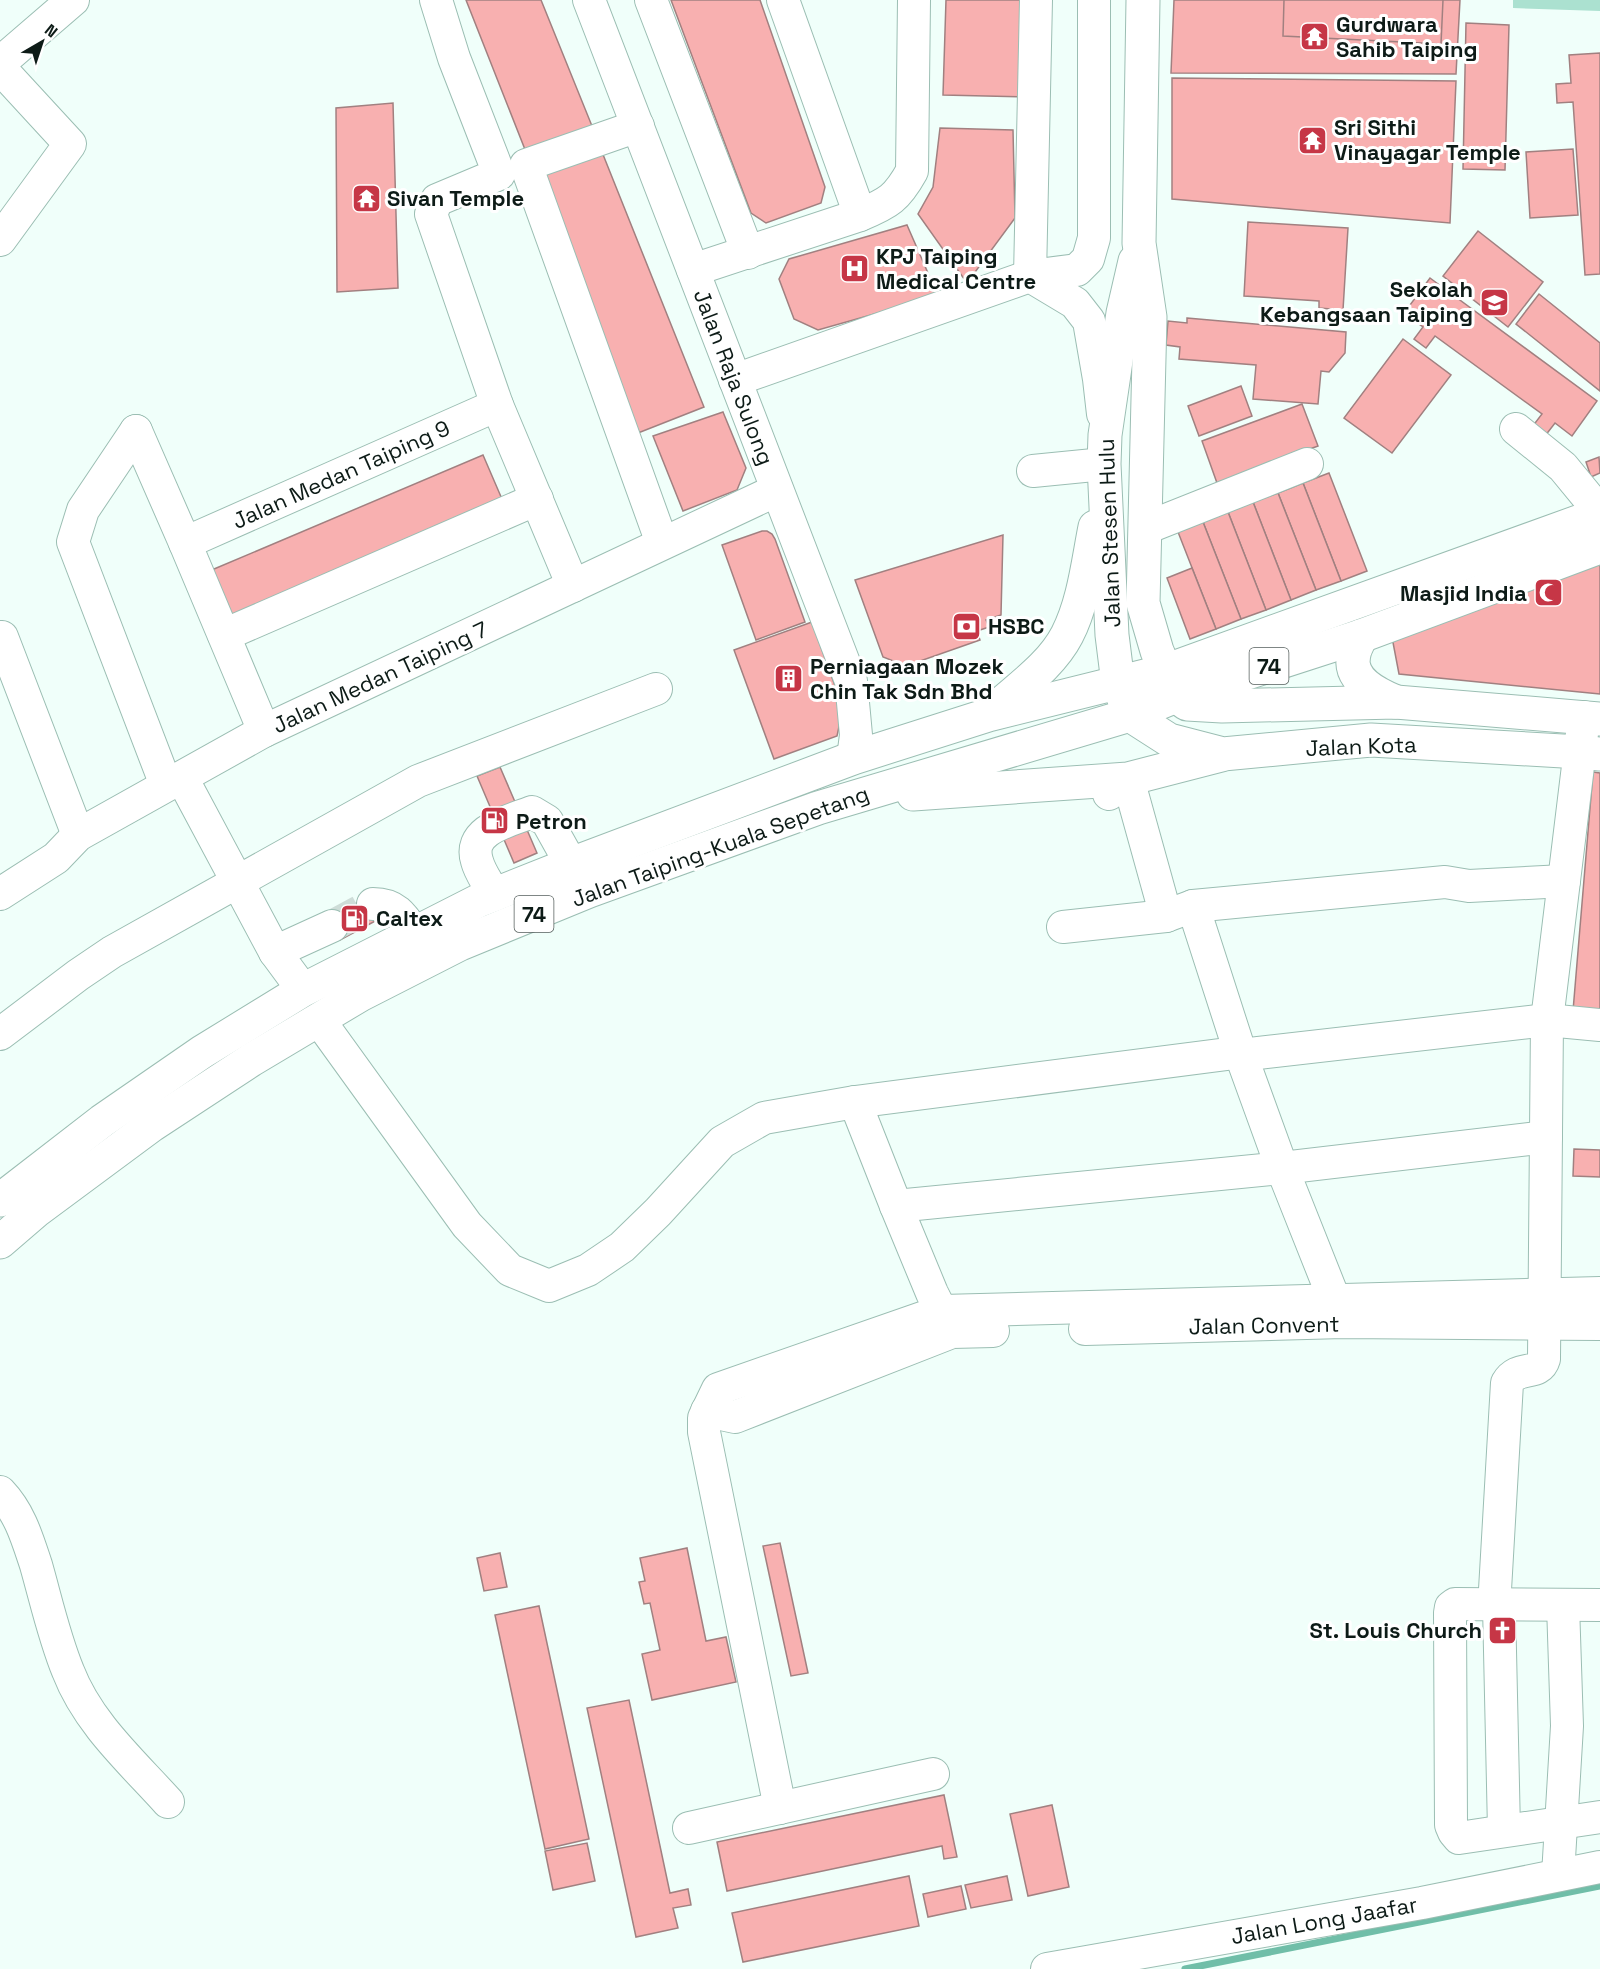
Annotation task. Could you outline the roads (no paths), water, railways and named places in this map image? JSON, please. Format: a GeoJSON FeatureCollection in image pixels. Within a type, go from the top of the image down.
{"type":"FeatureCollection","features":[{"type":"Feature","properties":{"kind":"main road","name":"Jalan Stesen Hulu"},"geometry":{"type":"LineString","coordinates":[[1143,0],[1139,243],[1150,317],[1143,603],[1157,651],[1171,684]]}},
{"type":"Feature","properties":{"kind":"main road","name":"Jalan Stesen Hulu"},"geometry":{"type":"LineString","coordinates":[[1130,715],[1118,683],[1112,635],[1104,460],[1123,313],[1139,243]]}},
{"type":"Feature","properties":{"kind":"main road"},"geometry":{"type":"LineString","coordinates":[[988,715],[1044,666],[1067,635],[1081,595],[1104,460]]}},
{"type":"Feature","properties":{"kind":"main road","name":"74"},"geometry":{"type":"LineString","coordinates":[[1130,715],[1171,684],[1600,513]]}},
{"type":"Feature","properties":{"kind":"main road","name":"74"},"geometry":{"type":"LineString","coordinates":[[1118,683],[1171,684],[1361,636],[1600,547]]}},
{"type":"Feature","properties":{"kind":"main road"},"geometry":{"type":"LineString","coordinates":[[1361,636],[1353,656],[1354,673],[1375,693],[1396,702]]}},
{"type":"Feature","properties":{"kind":"main road","name":"Jalan Taiping-Kuala Sepetang"},"geometry":{"type":"LineString","coordinates":[[0,1200],[102,1121],[201,1052],[313,986],[494,895],[853,758],[988,715],[1118,683]]}},
{"type":"Feature","properties":{"kind":"main road","name":"Jalan Kota"},"geometry":{"type":"LineString","coordinates":[[1171,684],[1187,704],[1222,706],[1396,702],[1592,718]]}},
{"type":"Feature","properties":{"kind":"main road","name":"Jalan Taiping-Kuala Sepetang"},"geometry":{"type":"LineString","coordinates":[[0,1242],[36,1211],[152,1125],[251,1060],[360,995],[460,944],[589,891],[818,808],[1130,715]]}},
{"type":"Feature","properties":{"kind":"main road","name":"Jalan Kota"},"geometry":{"type":"LineString","coordinates":[[1130,715],[1169,740],[1223,754],[1371,740],[1590,753]]}},
{"type":"Feature","properties":{"kind":"main road"},"geometry":{"type":"LineString","coordinates":[[818,808],[903,795],[1128,779],[1223,754]]}},
{"type":"Feature","properties":{"kind":"street"},"geometry":{"type":"LineString","coordinates":[[0,63],[73,0]]}},
{"type":"Feature","properties":{"kind":"street"},"geometry":{"type":"LineString","coordinates":[[436,0],[454,58],[499,174],[437,200],[431,214],[497,405],[573,586]]}},
{"type":"Feature","properties":{"kind":"street","name":"Jalan Raja Sulong"},"geometry":{"type":"LineString","coordinates":[[589,0],[851,681],[856,735],[853,758]]}},
{"type":"Feature","properties":{"kind":"street"},"geometry":{"type":"LineString","coordinates":[[651,0],[748,253]]}},
{"type":"Feature","properties":{"kind":"street"},"geometry":{"type":"LineString","coordinates":[[693,270],[885,205],[901,190],[912,171],[914,0]]}},
{"type":"Feature","properties":{"kind":"street"},"geometry":{"type":"LineString","coordinates":[[1030,276],[1036,0]]}},
{"type":"Feature","properties":{"kind":"street"},"geometry":{"type":"LineString","coordinates":[[735,380],[1030,276],[1077,270],[1088,259],[1094,238],[1094,0]]}},
{"type":"Feature","properties":{"kind":"street"},"geometry":{"type":"LineString","coordinates":[[790,3],[860,214]]}},
{"type":"Feature","properties":{"kind":"street"},"geometry":{"type":"LineString","coordinates":[[0,68],[70,144],[1,236]]}},
{"type":"Feature","properties":{"kind":"street"},"geometry":{"type":"LineString","coordinates":[[638,126],[526,165],[662,543]]}},
{"type":"Feature","properties":{"kind":"street"},"geometry":{"type":"LineString","coordinates":[[1030,276],[1075,303],[1089,321],[1100,379],[1104,460],[1033,471]]}},
{"type":"Feature","properties":{"kind":"street","name":"Jalan Medan Taiping 9"},"geometry":{"type":"LineString","coordinates":[[185,543],[497,405]]}},
{"type":"Feature","properties":{"kind":"street"},"geometry":{"type":"LineString","coordinates":[[1516,429],[1563,467],[1600,513]]}},
{"type":"Feature","properties":{"kind":"street"},"geometry":{"type":"LineString","coordinates":[[264,731],[136,431],[83,510],[73,542],[174,781],[237,884],[275,952],[313,986]]}},
{"type":"Feature","properties":{"kind":"street"},"geometry":{"type":"LineString","coordinates":[[1146,528],[1307,464]]}},
{"type":"Feature","properties":{"kind":"street","name":"Jalan Medan Taiping 7"},"geometry":{"type":"LineString","coordinates":[[0,894],[56,858],[78,835],[264,731],[777,490]]}},
{"type":"Feature","properties":{"kind":"street"},"geometry":{"type":"LineString","coordinates":[[224,635],[537,499]]}},
{"type":"Feature","properties":{"kind":"street"},"geometry":{"type":"LineString","coordinates":[[2,637],[78,835]]}},
{"type":"Feature","properties":{"kind":"street"},"geometry":{"type":"LineString","coordinates":[[0,1034],[112,952],[418,781],[656,689]]}},
{"type":"Feature","properties":{"kind":"street"},"geometry":{"type":"LineString","coordinates":[[1504,1830],[1499,1606],[1495,1590],[1507,1383],[1517,1372],[1538,1368],[1543,1364],[1547,1020],[1564,881],[1590,753],[1592,718]]}},
{"type":"Feature","properties":{"kind":"street"},"geometry":{"type":"LineString","coordinates":[[1128,779],[1179,911],[1241,1054],[1282,1168],[1339,1311]]}},
{"type":"Feature","properties":{"kind":"street"},"geometry":{"type":"LineString","coordinates":[[494,895],[477,862],[475,847],[483,832],[532,812],[547,821],[571,864]]}},
{"type":"Feature","properties":{"kind":"street"},"geometry":{"type":"LineString","coordinates":[[1063,927],[1179,911],[1445,882],[1469,886],[1564,881]]}},
{"type":"Feature","properties":{"kind":"street"},"geometry":{"type":"LineString","coordinates":[[373,904],[387,904],[404,917],[415,934]]}},
{"type":"Feature","properties":{"kind":"street"},"geometry":{"type":"LineString","coordinates":[[275,952],[325,930],[310,951],[313,963],[313,986]]}},
{"type":"Feature","properties":{"kind":"street"},"geometry":{"type":"LineString","coordinates":[[319,1020],[467,1225],[510,1270],[549,1286],[588,1270],[622,1247],[658,1212],[722,1142],[764,1118],[855,1102],[1235,1053],[1547,1020],[1600,1025]]}},
{"type":"Feature","properties":{"kind":"street"},"geometry":{"type":"LineString","coordinates":[[855,1102],[932,1293],[947,1322]]}},
{"type":"Feature","properties":{"kind":"street"},"geometry":{"type":"LineString","coordinates":[[896,1206],[1282,1168],[1546,1137]]}},
{"type":"Feature","properties":{"kind":"street","name":"Jalan Convent"},"geometry":{"type":"LineString","coordinates":[[780,1808],[704,1432],[703,1423],[718,1389],[947,1322],[1339,1311],[1545,1308],[1600,1293]]}},
{"type":"Feature","properties":{"kind":"street","name":"Jalan Convent"},"geometry":{"type":"LineString","coordinates":[[1545,1308],[1600,1324]]}},
{"type":"Feature","properties":{"kind":"street"},"geometry":{"type":"LineString","coordinates":[[0,1492],[10,1502],[24,1526],[67,1670],[79,1696],[111,1739],[168,1802]]}},
{"type":"Feature","properties":{"kind":"street"},"geometry":{"type":"LineString","coordinates":[[1600,1605],[1455,1604],[1450,1613],[1451,1825],[1454,1832],[1459,1838],[1600,1817]]}},
{"type":"Feature","properties":{"kind":"street"},"geometry":{"type":"LineString","coordinates":[[1558,1875],[1566,1726],[1563,1605]]}},
{"type":"Feature","properties":{"kind":"street"},"geometry":{"type":"LineString","coordinates":[[688,1828],[933,1774]]}},
{"type":"Feature","properties":{"kind":"street","name":"Jalan Long Jaafar"},"geometry":{"type":"LineString","coordinates":[[1047,1969],[1422,1903],[1600,1867]]}},
{"type":"Feature","properties":{"kind":"waterway"},"geometry":{"type":"LineString","coordinates":[[1185,1969],[1600,1886]]}},
{"type":"Feature","properties":{"kind":"tunnel"},"geometry":{"type":"LineString","coordinates":[[332,926],[373,904]]}},
{"type":"Feature","properties":{"kind":"place","name":"Gurdwara Sahib Taiping"},"geometry":{"type":"Point","coordinates":[1315,37]}},
{"type":"Feature","properties":{"kind":"place","name":"Sri Sithi Vinayagar Temple"},"geometry":{"type":"Point","coordinates":[1313,140]}},
{"type":"Feature","properties":{"kind":"place","name":"Sivan Temple"},"geometry":{"type":"Point","coordinates":[366,198]}},
{"type":"Feature","properties":{"kind":"place","name":"KPJ Taiping Medical Centre"},"geometry":{"type":"Point","coordinates":[855,269]}},
{"type":"Feature","properties":{"kind":"place","name":"Sekolah Kebangsaan Taiping"},"geometry":{"type":"Point","coordinates":[1494,302]}},
{"type":"Feature","properties":{"kind":"place","name":"Masjid India"},"geometry":{"type":"Point","coordinates":[1548,593]}},
{"type":"Feature","properties":{"kind":"place","name":"HSBC"},"geometry":{"type":"Point","coordinates":[967,626]}},
{"type":"Feature","properties":{"kind":"place","name":"Perniagaan Mozek Chin Tak Sdn Bhd"},"geometry":{"type":"Point","coordinates":[789,679]}},
{"type":"Feature","properties":{"kind":"place","name":"Petron"},"geometry":{"type":"Point","coordinates":[495,821]}},
{"type":"Feature","properties":{"kind":"place","name":"Caltex"},"geometry":{"type":"Point","coordinates":[355,918]}},
{"type":"Feature","properties":{"kind":"place","name":"St. Louis Church"},"geometry":{"type":"Point","coordinates":[1503,1630]}}]}
